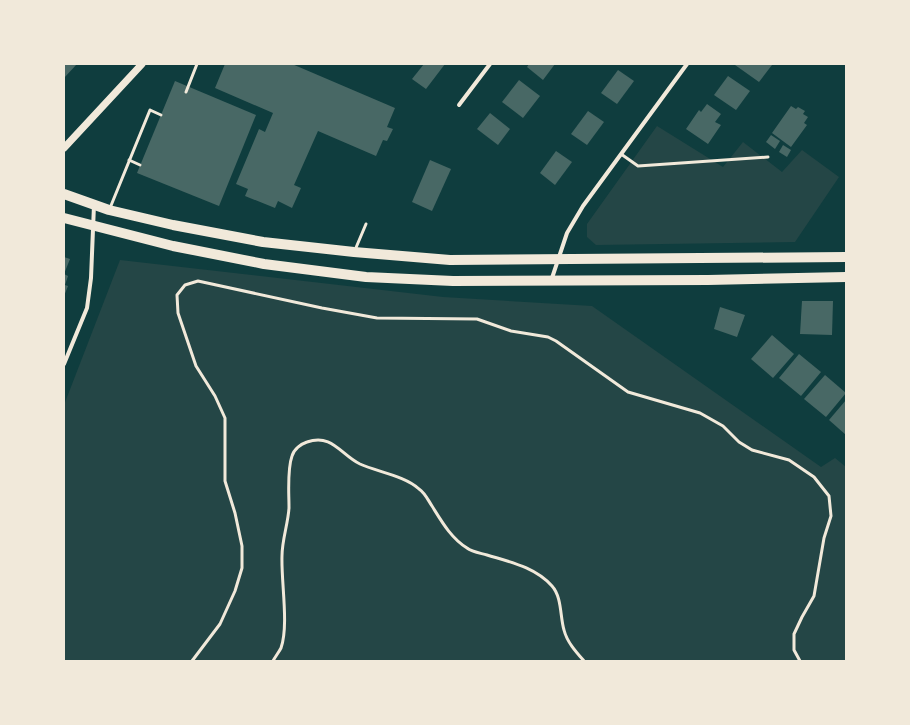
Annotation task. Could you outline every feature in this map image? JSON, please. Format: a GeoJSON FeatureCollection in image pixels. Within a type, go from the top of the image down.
{"type":"FeatureCollection","features":[{"type":"Feature","properties":{"kind":"main road"},"geometry":{"type":"LineString","coordinates":[[64,194],[109,210],[174,225],[263,242],[354,252],[450,260],[846,257]]}},
{"type":"Feature","properties":{"kind":"main road"},"geometry":{"type":"LineString","coordinates":[[64,218],[173,246],[264,264],[366,277],[453,281],[846,277]]}},
{"type":"Feature","properties":{"kind":"street"},"geometry":{"type":"LineString","coordinates":[[64,148],[142,64]]}},
{"type":"Feature","properties":{"kind":"street"},"geometry":{"type":"LineString","coordinates":[[459,105],[490,64]]}},
{"type":"Feature","properties":{"kind":"street"},"geometry":{"type":"LineString","coordinates":[[551,281],[567,233],[583,206],[687,64]]}},
{"type":"Feature","properties":{"kind":"street"},"geometry":{"type":"LineString","coordinates":[[64,364],[86,308],[91,278],[94,204]]}},
{"type":"Feature","properties":{"kind":"lane"},"geometry":{"type":"LineString","coordinates":[[186,92],[197,64]]}},
{"type":"Feature","properties":{"kind":"lane"},"geometry":{"type":"LineString","coordinates":[[109,210],[150,110],[161,115]]}},
{"type":"Feature","properties":{"kind":"lane"},"geometry":{"type":"LineString","coordinates":[[621,154],[638,166],[768,157]]}},
{"type":"Feature","properties":{"kind":"lane"},"geometry":{"type":"LineString","coordinates":[[129,160],[140,165]]}},
{"type":"Feature","properties":{"kind":"lane"},"geometry":{"type":"LineString","coordinates":[[354,252],[366,224]]}},
{"type":"Feature","properties":{"kind":"lane"},"geometry":{"type":"LineString","coordinates":[[192,661],[220,624],[235,591],[242,568],[242,546],[235,513],[225,481],[225,418],[215,396],[196,366],[178,313],[177,295],[185,285],[198,281],[322,308],[377,318],[477,319],[511,331],[548,337],[556,341],[628,392],[700,413],[723,426],[739,442],[752,450],[789,460],[814,477],[829,496],[831,516],[824,538],[814,596],[794,634],[794,650],[800,661]]}},
{"type":"Feature","properties":{"kind":"lane"},"geometry":{"type":"LineString","coordinates":[[273,661],[280,648],[283,635],[284,618],[282,555],[288,510],[292,455],[301,444],[312,440],[324,440],[335,445],[351,459],[405,480],[419,488],[457,542],[469,550],[517,564],[540,575],[553,587],[559,601],[564,631],[572,647],[584,661]]}},
{"type":"Feature","properties":{"kind":"shaded area"},"geometry":{"type":"Polygon","coordinates":[[[657,126],[723,167],[743,142],[782,172],[802,150],[839,177],[795,242],[596,245],[587,237],[587,224],[657,126]]]}},
{"type":"Feature","properties":{"kind":"shaded area"},"geometry":{"type":"Polygon","coordinates":[[[120,260],[443,297],[592,306],[821,467],[835,458],[846,467],[846,661],[64,661],[64,405],[120,260]]]}},
{"type":"Feature","properties":{"kind":"building"},"geometry":{"type":"Polygon","coordinates":[[[64,64],[77,64],[64,78],[64,64]]]}},
{"type":"Feature","properties":{"kind":"building"},"geometry":{"type":"Polygon","coordinates":[[[225,64],[292,64],[395,108],[387,127],[393,129],[387,141],[383,140],[376,156],[318,131],[294,185],[301,188],[292,208],[278,201],[275,208],[245,196],[248,189],[236,184],[259,129],[265,132],[273,113],[215,88],[225,64]]]}},
{"type":"Feature","properties":{"kind":"building"},"geometry":{"type":"Polygon","coordinates":[[[424,64],[445,64],[426,89],[412,79],[424,64]]]}},
{"type":"Feature","properties":{"kind":"building"},"geometry":{"type":"Polygon","coordinates":[[[529,64],[555,64],[543,80],[527,67],[529,64]]]}},
{"type":"Feature","properties":{"kind":"building"},"geometry":{"type":"Polygon","coordinates":[[[735,65],[772,65],[759,82],[735,65]]]}},
{"type":"Feature","properties":{"kind":"building"},"geometry":{"type":"Polygon","coordinates":[[[618,70],[634,81],[617,104],[601,93],[618,70]]]}},
{"type":"Feature","properties":{"kind":"building"},"geometry":{"type":"Polygon","coordinates":[[[728,76],[750,91],[736,110],[714,95],[728,76]]]}},
{"type":"Feature","properties":{"kind":"building"},"geometry":{"type":"Polygon","coordinates":[[[519,80],[540,96],[523,118],[502,102],[519,80]]]}},
{"type":"Feature","properties":{"kind":"building"},"geometry":{"type":"Polygon","coordinates":[[[175,81],[256,115],[219,206],[137,173],[175,81]]]}},
{"type":"Feature","properties":{"kind":"building"},"geometry":{"type":"Polygon","coordinates":[[[707,104],[721,114],[715,122],[721,125],[708,144],[686,129],[699,110],[701,112],[707,104]]]}},
{"type":"Feature","properties":{"kind":"building"},"geometry":{"type":"Polygon","coordinates":[[[791,106],[796,109],[798,107],[805,111],[803,114],[808,117],[804,123],[807,125],[791,147],[772,133],[791,106]]]}},
{"type":"Feature","properties":{"kind":"building"},"geometry":{"type":"Polygon","coordinates":[[[588,111],[604,122],[587,145],[571,134],[588,111]]]}},
{"type":"Feature","properties":{"kind":"building"},"geometry":{"type":"Polygon","coordinates":[[[490,113],[510,129],[498,145],[477,129],[490,113]]]}},
{"type":"Feature","properties":{"kind":"building"},"geometry":{"type":"Polygon","coordinates":[[[771,135],[780,141],[775,149],[766,142],[771,135]]]}},
{"type":"Feature","properties":{"kind":"building"},"geometry":{"type":"Polygon","coordinates":[[[783,145],[791,150],[787,157],[779,152],[783,145]]]}},
{"type":"Feature","properties":{"kind":"building"},"geometry":{"type":"Polygon","coordinates":[[[556,151],[572,162],[555,185],[540,173],[556,151]]]}},
{"type":"Feature","properties":{"kind":"building"},"geometry":{"type":"Polygon","coordinates":[[[430,160],[451,169],[432,211],[412,202],[430,160]]]}},
{"type":"Feature","properties":{"kind":"building"},"geometry":{"type":"Polygon","coordinates":[[[64,257],[70,259],[64,274],[64,257]]]}},
{"type":"Feature","properties":{"kind":"building"},"geometry":{"type":"Polygon","coordinates":[[[64,274],[68,276],[65,285],[68,286],[64,296],[64,274]]]}},
{"type":"Feature","properties":{"kind":"building"},"geometry":{"type":"Polygon","coordinates":[[[802,301],[833,301],[832,335],[800,334],[802,301]]]}},
{"type":"Feature","properties":{"kind":"building"},"geometry":{"type":"Polygon","coordinates":[[[720,307],[745,315],[737,337],[714,329],[720,307]]]}},
{"type":"Feature","properties":{"kind":"building"},"geometry":{"type":"Polygon","coordinates":[[[772,335],[794,354],[773,378],[751,359],[772,335]]]}},
{"type":"Feature","properties":{"kind":"building"},"geometry":{"type":"Polygon","coordinates":[[[799,354],[821,372],[801,396],[779,378],[799,354]]]}},
{"type":"Feature","properties":{"kind":"building"},"geometry":{"type":"Polygon","coordinates":[[[825,375],[846,393],[826,417],[804,399],[825,375]]]}},
{"type":"Feature","properties":{"kind":"building"},"geometry":{"type":"Polygon","coordinates":[[[846,400],[846,435],[829,420],[846,400]]]}}]}
